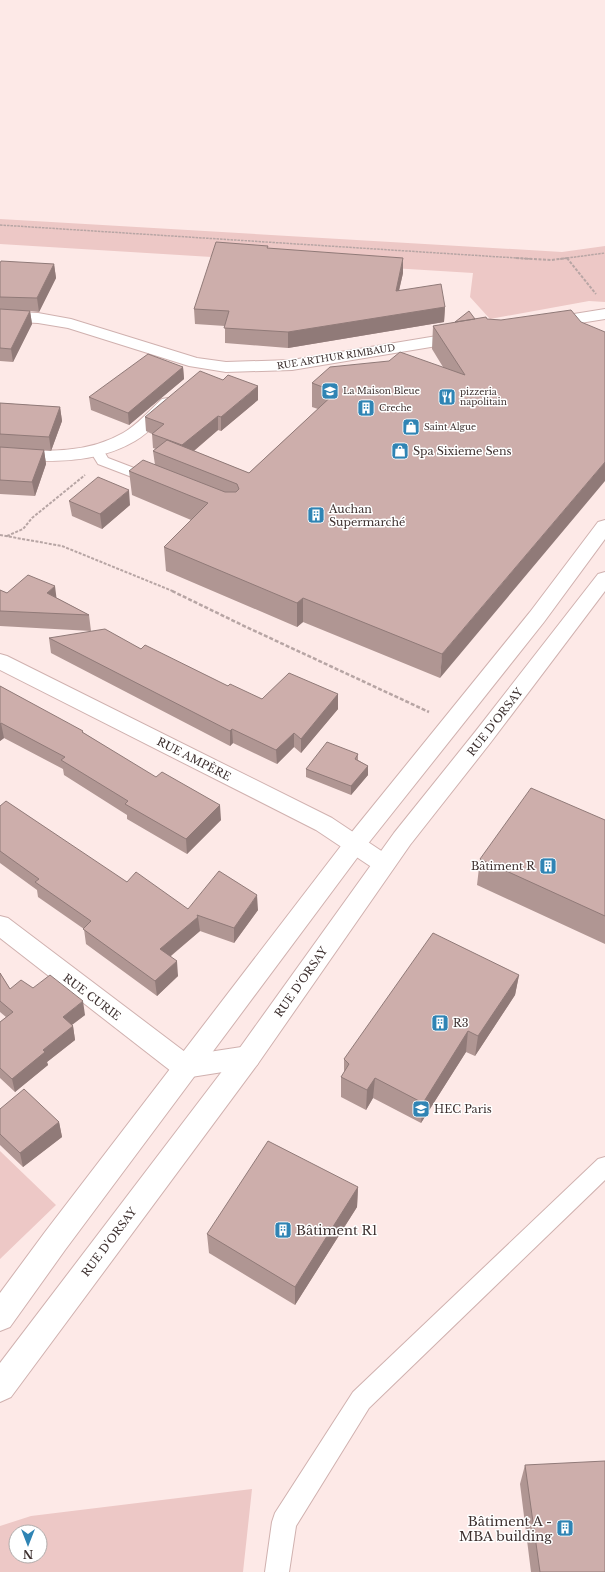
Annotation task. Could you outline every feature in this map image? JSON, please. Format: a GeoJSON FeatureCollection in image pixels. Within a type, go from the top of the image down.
{"type":"FeatureCollection","features":[{"type":"Feature","properties":{"kind":"main road"},"geometry":{"type":"LineString","coordinates":[[533,325],[605,314]]}},
{"type":"Feature","properties":{"kind":"main road","name":"RUE ARTHUR RIMBAUD"},"geometry":{"type":"LineString","coordinates":[[0,316],[38,318],[71,324],[195,363],[209,366],[240,367],[292,365],[472,335]]}},
{"type":"Feature","properties":{"kind":"main road"},"geometry":{"type":"LineString","coordinates":[[196,379],[209,366]]}},
{"type":"Feature","properties":{"kind":"main road"},"geometry":{"type":"LineString","coordinates":[[0,454],[42,457],[97,451],[130,436],[180,393]]}},
{"type":"Feature","properties":{"kind":"main road"},"geometry":{"type":"LineString","coordinates":[[0,1317],[185,1067],[355,844],[537,617],[605,526]]}},
{"type":"Feature","properties":{"kind":"main road","name":"RUE D'ORSAY"},"geometry":{"type":"LineString","coordinates":[[0,1387],[248,1057],[384,864],[605,578]]}},
{"type":"Feature","properties":{"kind":"main road","name":"RUE AMPÈRE"},"geometry":{"type":"LineString","coordinates":[[0,661],[324,824],[384,864]]}},
{"type":"Feature","properties":{"kind":"main road","name":"RUE CURIE"},"geometry":{"type":"LineString","coordinates":[[0,925],[185,1067]]}},
{"type":"Feature","properties":{"kind":"main road"},"geometry":{"type":"LineString","coordinates":[[185,1067],[248,1057]]}},
{"type":"Feature","properties":{"kind":"lane"},"geometry":{"type":"LineString","coordinates":[[97,451],[104,461],[161,484]]}},
{"type":"Feature","properties":{"kind":"lane"},"geometry":{"type":"LineString","coordinates":[[278,1572],[284,1522],[361,1400],[605,1166]]}},
{"type":"Feature","properties":{"kind":"path"},"geometry":{"type":"LineString","coordinates":[[0,225],[535,259],[567,258],[605,253]]}},
{"type":"Feature","properties":{"kind":"path"},"geometry":{"type":"LineString","coordinates":[[567,258],[597,295]]}},
{"type":"Feature","properties":{"kind":"path"},"geometry":{"type":"LineString","coordinates":[[7,536],[23,529],[32,518],[95,467],[83,464],[79,454]]}},
{"type":"Feature","properties":{"kind":"path"},"geometry":{"type":"LineString","coordinates":[[0,535],[62,546],[176,592],[242,625],[453,723]]}},
{"type":"Feature","properties":{"kind":"shaded area"},"geometry":{"type":"Polygon","coordinates":[[[0,219],[562,252],[605,246],[605,302],[589,301],[490,319],[470,297],[473,273],[0,244],[0,219]]]}},
{"type":"Feature","properties":{"kind":"shaded area"},"geometry":{"type":"Polygon","coordinates":[[[0,1151],[56,1205],[0,1259],[0,1151]]]}},
{"type":"Feature","properties":{"kind":"shaded area"},"geometry":{"type":"Polygon","coordinates":[[[252,1489],[243,1572],[0,1572],[0,1526],[31,1516],[252,1489]]]}},
{"type":"Feature","properties":{"kind":"building"},"geometry":{"type":"Polygon","coordinates":[[[216,242],[268,246],[267,248],[403,258],[396,291],[441,284],[445,307],[288,332],[224,328],[229,311],[194,309],[216,242]]]}},
{"type":"Feature","properties":{"kind":"building"},"geometry":{"type":"Polygon","coordinates":[[[1,261],[54,264],[37,298],[0,297],[1,261]]]}},
{"type":"Feature","properties":{"kind":"building"},"geometry":{"type":"Polygon","coordinates":[[[0,309],[30,311],[11,349],[0,348],[0,309]]]}},
{"type":"Feature","properties":{"kind":"building"},"geometry":{"type":"Polygon","coordinates":[[[571,310],[581,322],[605,332],[605,462],[442,654],[303,598],[297,603],[164,547],[208,503],[129,471],[143,460],[225,492],[236,492],[239,489],[237,484],[153,451],[167,440],[249,473],[336,392],[312,383],[330,367],[389,361],[400,352],[465,375],[433,326],[486,317],[487,319],[501,320],[571,310]]]}},
{"type":"Feature","properties":{"kind":"building"},"geometry":{"type":"Polygon","coordinates":[[[469,311],[475,319],[455,322],[469,311]]]}},
{"type":"Feature","properties":{"kind":"building"},"geometry":{"type":"Polygon","coordinates":[[[148,354],[183,367],[128,413],[89,397],[148,354]]]}},
{"type":"Feature","properties":{"kind":"building"},"geometry":{"type":"Polygon","coordinates":[[[200,371],[223,380],[228,375],[258,386],[221,417],[218,416],[182,445],[152,434],[164,424],[145,417],[200,371]]]}},
{"type":"Feature","properties":{"kind":"building"},"geometry":{"type":"Polygon","coordinates":[[[0,403],[60,407],[49,437],[0,434],[0,403]]]}},
{"type":"Feature","properties":{"kind":"building"},"geometry":{"type":"Polygon","coordinates":[[[0,447],[44,450],[32,482],[0,480],[0,447]]]}},
{"type":"Feature","properties":{"kind":"building"},"geometry":{"type":"Polygon","coordinates":[[[98,477],[129,490],[100,514],[69,501],[98,477]]]}},
{"type":"Feature","properties":{"kind":"building"},"geometry":{"type":"Polygon","coordinates":[[[28,575],[55,586],[47,593],[89,615],[0,611],[0,590],[7,593],[28,575]]]}},
{"type":"Feature","properties":{"kind":"building"},"geometry":{"type":"Polygon","coordinates":[[[105,629],[141,649],[145,645],[228,686],[230,684],[262,699],[289,673],[338,694],[301,739],[294,733],[276,750],[232,729],[230,731],[49,638],[105,629]]]}},
{"type":"Feature","properties":{"kind":"building"},"geometry":{"type":"Polygon","coordinates":[[[0,686],[83,731],[82,732],[156,777],[162,772],[220,805],[186,839],[125,804],[128,801],[61,760],[65,757],[1,723],[0,724],[0,686]]]}},
{"type":"Feature","properties":{"kind":"building"},"geometry":{"type":"Polygon","coordinates":[[[327,742],[358,754],[355,759],[368,766],[351,786],[306,769],[327,742]]]}},
{"type":"Feature","properties":{"kind":"building","name":"Bâtiment R"},"geometry":{"type":"Polygon","coordinates":[[[531,788],[605,820],[605,916],[480,859],[531,788]]]}},
{"type":"Feature","properties":{"kind":"building"},"geometry":{"type":"Polygon","coordinates":[[[6,801],[127,882],[136,872],[188,909],[219,871],[257,895],[234,928],[197,915],[198,917],[160,949],[177,961],[155,981],[83,929],[91,921],[35,882],[39,879],[0,851],[0,806],[6,801]]]}},
{"type":"Feature","properties":{"kind":"building","name":"R3"},"geometry":{"type":"Polygon","coordinates":[[[433,933],[519,975],[478,1036],[468,1031],[423,1103],[375,1078],[367,1090],[341,1077],[349,1064],[344,1059],[433,933]]]}},
{"type":"Feature","properties":{"kind":"building"},"geometry":{"type":"Polygon","coordinates":[[[0,973],[10,989],[21,980],[33,988],[50,975],[83,1001],[63,1017],[73,1026],[43,1050],[45,1052],[12,1079],[0,1068],[0,1022],[13,1012],[0,1001],[0,973]]]}},
{"type":"Feature","properties":{"kind":"building"},"geometry":{"type":"Polygon","coordinates":[[[24,1089],[59,1122],[20,1153],[0,1134],[0,1109],[24,1089]]]}},
{"type":"Feature","properties":{"kind":"building","name":"Bâtiment R1"},"geometry":{"type":"Polygon","coordinates":[[[268,1141],[358,1187],[295,1287],[207,1234],[268,1141]]]}},
{"type":"Feature","properties":{"kind":"building","name":"Bâtiment A - MBA building"},"geometry":{"type":"Polygon","coordinates":[[[605,1461],[605,1572],[540,1572],[525,1465],[605,1461]]]}},
{"type":"Feature","properties":{"kind":"place","name":"La Maison Bleue"},"geometry":{"type":"Point","coordinates":[330,391]}},
{"type":"Feature","properties":{"kind":"place","name":"pizzeria napolitain"},"geometry":{"type":"Point","coordinates":[447,397]}},
{"type":"Feature","properties":{"kind":"place","name":"Creche"},"geometry":{"type":"Point","coordinates":[366,408]}},
{"type":"Feature","properties":{"kind":"place","name":"Saint Algue"},"geometry":{"type":"Point","coordinates":[411,427]}},
{"type":"Feature","properties":{"kind":"place","name":"Spa Sixieme Sens"},"geometry":{"type":"Point","coordinates":[400,451]}},
{"type":"Feature","properties":{"kind":"place","name":"Auchan Supermarché"},"geometry":{"type":"Point","coordinates":[316,515]}},
{"type":"Feature","properties":{"kind":"place","name":"Bâtiment R"},"geometry":{"type":"Point","coordinates":[548,866]}},
{"type":"Feature","properties":{"kind":"place","name":"R3"},"geometry":{"type":"Point","coordinates":[440,1023]}},
{"type":"Feature","properties":{"kind":"place","name":"HEC Paris"},"geometry":{"type":"Point","coordinates":[421,1109]}},
{"type":"Feature","properties":{"kind":"place","name":"Bâtiment R1"},"geometry":{"type":"Point","coordinates":[283,1230]}},
{"type":"Feature","properties":{"kind":"place","name":"Bâtiment A - MBA building"},"geometry":{"type":"Point","coordinates":[565,1528]}}]}
